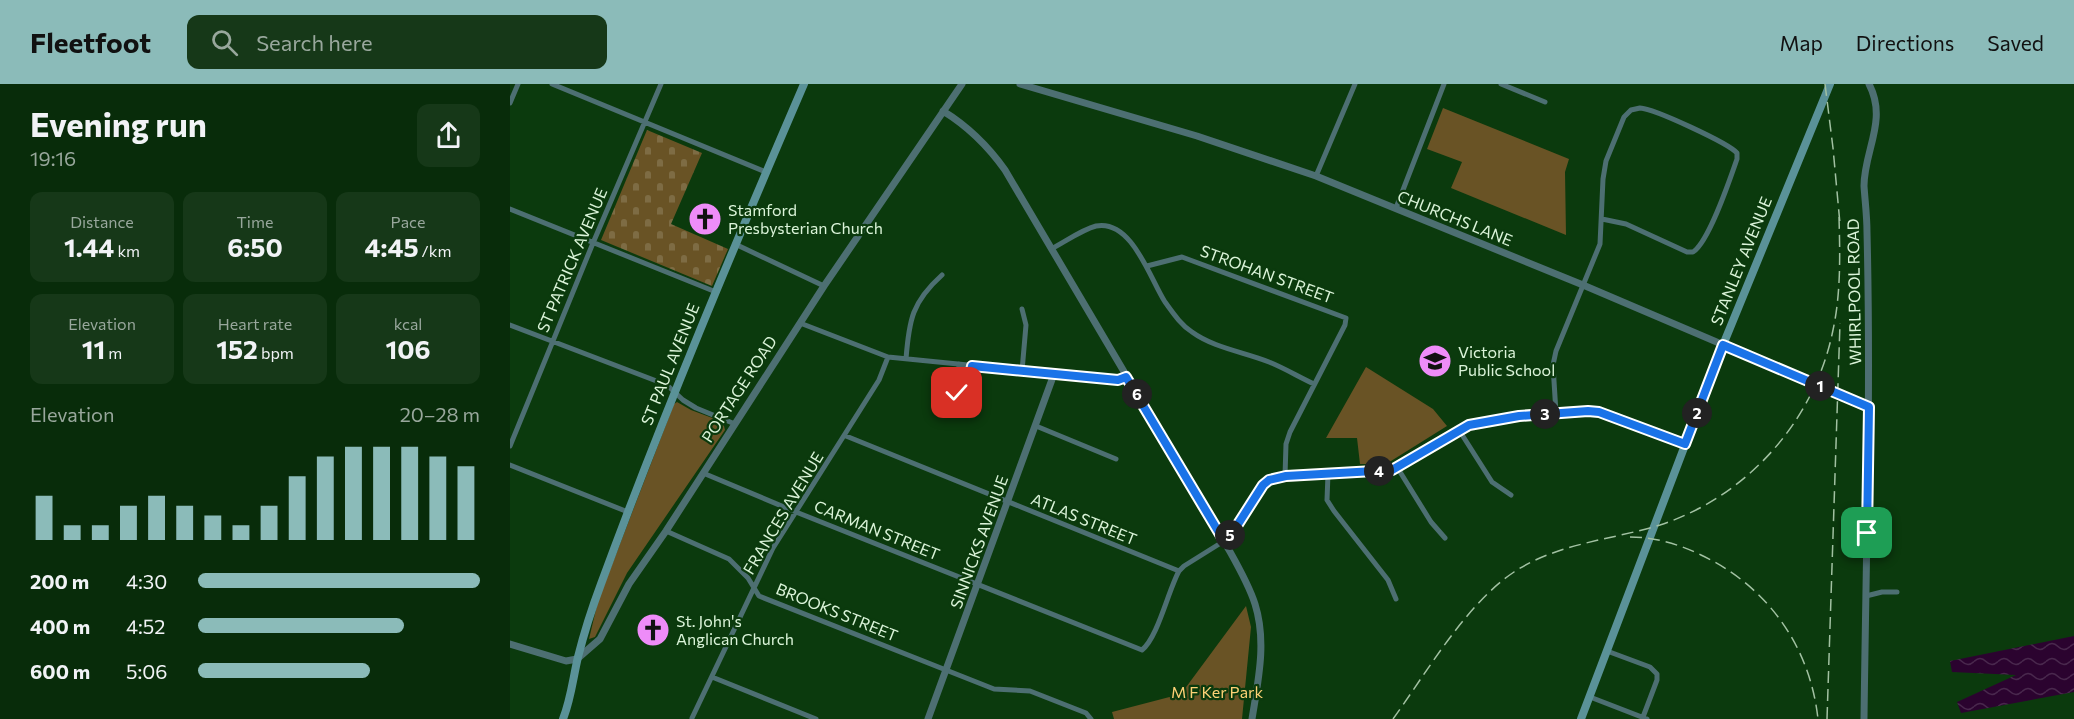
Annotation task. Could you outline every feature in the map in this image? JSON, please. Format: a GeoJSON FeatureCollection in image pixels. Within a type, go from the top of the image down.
{"type":"FeatureCollection","features":[{"type":"Feature","properties":{"kind":"main road","name":"ST PAUL AVENUE"},"geometry":{"type":"LineString","coordinates":[[577,659],[600,585],[675,392],[735,244],[804,84]]}},
{"type":"Feature","properties":{"kind":"main road","name":"STANLEY AVENUE"},"geometry":{"type":"LineString","coordinates":[[1581,719],[1723,345],[1830,84]]}},
{"type":"Feature","properties":{"kind":"main road"},"geometry":{"type":"LineString","coordinates":[[563,719],[570,702],[577,659]]}},
{"type":"Feature","properties":{"kind":"street"},"geometry":{"type":"LineString","coordinates":[[510,103],[518,84]]}},
{"type":"Feature","properties":{"kind":"street"},"geometry":{"type":"LineString","coordinates":[[552,84],[766,172]]}},
{"type":"Feature","properties":{"kind":"street","name":"ST PATRICK AVENUE"},"geometry":{"type":"LineString","coordinates":[[510,446],[661,84]]}},
{"type":"Feature","properties":{"kind":"street","name":"PORTAGE ROAD"},"geometry":{"type":"LineString","coordinates":[[577,659],[600,639],[628,584],[666,531],[824,286],[962,84]]}},
{"type":"Feature","properties":{"kind":"street","name":"CHURCHS LANE"},"geometry":{"type":"LineString","coordinates":[[1020,84],[1197,136],[1316,176],[1583,285],[1869,407]]}},
{"type":"Feature","properties":{"kind":"street"},"geometry":{"type":"LineString","coordinates":[[1316,176],[1355,84]]}},
{"type":"Feature","properties":{"kind":"street"},"geometry":{"type":"LineString","coordinates":[[1396,208],[1444,84]]}},
{"type":"Feature","properties":{"kind":"street"},"geometry":{"type":"LineString","coordinates":[[1501,84],[1545,102]]}},
{"type":"Feature","properties":{"kind":"street","name":"WHIRLPOOL ROAD"},"geometry":{"type":"LineString","coordinates":[[1864,719],[1869,407],[1868,229],[1864,183],[1876,131],[1874,94],[1869,84]]}},
{"type":"Feature","properties":{"kind":"street"},"geometry":{"type":"LineString","coordinates":[[1556,412],[1553,365],[1556,351],[1600,244],[1606,161],[1624,117],[1631,110],[1640,108],[1726,144],[1737,153],[1732,171],[1701,245],[1693,252],[1687,252],[1626,224],[1602,219]]}},
{"type":"Feature","properties":{"kind":"street"},"geometry":{"type":"LineString","coordinates":[[943,111],[964,124],[980,139],[1005,170],[1224,541],[1255,603],[1262,649],[1252,719]]}},
{"type":"Feature","properties":{"kind":"street"},"geometry":{"type":"LineString","coordinates":[[510,209],[716,292]]}},
{"type":"Feature","properties":{"kind":"street"},"geometry":{"type":"LineString","coordinates":[[1051,249],[1095,226],[1116,229],[1126,236],[1147,266],[1164,300],[1178,320],[1193,333],[1210,342],[1270,362],[1314,384],[1288,439],[1286,476]]}},
{"type":"Feature","properties":{"kind":"street"},"geometry":{"type":"LineString","coordinates":[[735,244],[824,286]]}},
{"type":"Feature","properties":{"kind":"street","name":"STROHAN STREET"},"geometry":{"type":"LineString","coordinates":[[1147,266],[1182,257],[1346,318],[1345,325],[1314,384]]}},
{"type":"Feature","properties":{"kind":"street"},"geometry":{"type":"LineString","coordinates":[[906,359],[911,314],[930,285],[942,275]]}},
{"type":"Feature","properties":{"kind":"street"},"geometry":{"type":"LineString","coordinates":[[1022,309],[1026,324],[1022,371]]}},
{"type":"Feature","properties":{"kind":"street"},"geometry":{"type":"LineString","coordinates":[[800,323],[888,357],[1118,380],[1126,377]]}},
{"type":"Feature","properties":{"kind":"street"},"geometry":{"type":"LineString","coordinates":[[510,325],[667,385],[683,400],[696,408],[735,424]]}},
{"type":"Feature","properties":{"kind":"street","name":"FRANCES AVENUE"},"geometry":{"type":"LineString","coordinates":[[692,718],[773,548],[846,436],[879,380],[888,357]]}},
{"type":"Feature","properties":{"kind":"street"},"geometry":{"type":"LineString","coordinates":[[959,364],[957,393],[962,397],[966,396],[972,366]]}},
{"type":"Feature","properties":{"kind":"street","name":"SINNICKS AVENUE"},"geometry":{"type":"LineString","coordinates":[[928,719],[1054,374]]}},
{"type":"Feature","properties":{"kind":"street"},"geometry":{"type":"LineString","coordinates":[[1179,571],[1224,541],[1233,532],[1263,485],[1269,480],[1286,476],[1392,470],[1459,430],[1483,422],[1556,412],[1599,412],[1685,444]]}},
{"type":"Feature","properties":{"kind":"street"},"geometry":{"type":"LineString","coordinates":[[1036,426],[1116,459]]}},
{"type":"Feature","properties":{"kind":"street"},"geometry":{"type":"LineString","coordinates":[[1459,430],[1492,482],[1512,495]]}},
{"type":"Feature","properties":{"kind":"street","name":"ATLAS STREET"},"geometry":{"type":"LineString","coordinates":[[846,436],[1179,571]]}},
{"type":"Feature","properties":{"kind":"street"},"geometry":{"type":"LineString","coordinates":[[510,465],[628,512]]}},
{"type":"Feature","properties":{"kind":"street"},"geometry":{"type":"LineString","coordinates":[[1398,467],[1431,522],[1445,538]]}},
{"type":"Feature","properties":{"kind":"street","name":"CARMAN STREET"},"geometry":{"type":"LineString","coordinates":[[703,473],[1142,650],[1151,639],[1179,571]]}},
{"type":"Feature","properties":{"kind":"street"},"geometry":{"type":"LineString","coordinates":[[1328,474],[1328,500],[1331,506],[1388,580],[1396,599]]}},
{"type":"Feature","properties":{"kind":"street","name":"BROOKS STREET"},"geometry":{"type":"LineString","coordinates":[[666,531],[729,559],[748,578],[759,596],[994,689],[1042,694],[1086,713],[1091,719]]}},
{"type":"Feature","properties":{"kind":"street"},"geometry":{"type":"LineString","coordinates":[[1866,596],[1882,592],[1897,592]]}},
{"type":"Feature","properties":{"kind":"street"},"geometry":{"type":"LineString","coordinates":[[510,644],[556,659],[566,661],[577,659]]}},
{"type":"Feature","properties":{"kind":"street"},"geometry":{"type":"LineString","coordinates":[[1590,697],[1645,718],[1658,674],[1650,667],[1607,651]]}},
{"type":"Feature","properties":{"kind":"street"},"geometry":{"type":"LineString","coordinates":[[712,677],[816,719]]}},
{"type":"Feature","properties":{"kind":"green space"},"geometry":{"type":"Polygon","coordinates":[[[1443,108],[1569,159],[1565,172],[1566,235],[1451,188],[1462,162],[1427,149],[1443,108]]]}},
{"type":"Feature","properties":{"kind":"green space"},"geometry":{"type":"Polygon","coordinates":[[[647,130],[702,153],[671,224],[728,249],[712,286],[601,240],[647,130]]]}},
{"type":"Feature","properties":{"kind":"green space"},"geometry":{"type":"Polygon","coordinates":[[[1366,367],[1433,409],[1447,426],[1391,461],[1383,464],[1360,464],[1357,438],[1326,438],[1366,367]]]}},
{"type":"Feature","properties":{"kind":"green space"},"geometry":{"type":"Polygon","coordinates":[[[677,402],[723,422],[725,430],[627,573],[595,637],[589,639],[598,601],[674,404],[677,402]]]}},
{"type":"Feature","properties":{"kind":"green space","name":"M F Ker Park"},"geometry":{"type":"Polygon","coordinates":[[[1246,606],[1251,627],[1242,719],[1114,719],[1112,712],[1181,694],[1246,606]]]}},
{"type":"Feature","properties":{"kind":"water"},"geometry":{"type":"Polygon","coordinates":[[[2074,636],[2074,692],[1961,713],[1957,702],[2016,675],[1952,672],[1950,661],[2074,636]]]}},
{"type":"Feature","properties":{"kind":"railway"},"geometry":{"type":"LineString","coordinates":[[1825,84],[1840,224]]}},
{"type":"Feature","properties":{"kind":"railway"},"geometry":{"type":"LineString","coordinates":[[1393,719],[1464,620],[1496,586],[1514,572],[1531,562],[1567,548],[1660,525],[1692,512],[1722,495],[1749,474],[1773,450],[1794,424],[1811,394],[1824,363],[1833,330],[1839,288],[1839,217]]}},
{"type":"Feature","properties":{"kind":"railway"},"geometry":{"type":"LineString","coordinates":[[1827,719],[1840,323]]}},
{"type":"Feature","properties":{"kind":"railway"},"geometry":{"type":"LineString","coordinates":[[1630,537],[1666,542],[1701,555],[1746,583],[1765,601],[1795,643],[1806,667],[1818,719]]}},
{"type":"Feature","properties":{"kind":"place","name":"Stamford Presbysterian Church"},"geometry":{"type":"Point","coordinates":[705,219]}},
{"type":"Feature","properties":{"kind":"place","name":"Victoria Public School"},"geometry":{"type":"Point","coordinates":[1435,361]}},
{"type":"Feature","properties":{"kind":"place","name":"St. John's Anglican Church"},"geometry":{"type":"Point","coordinates":[653,630]}},
{"type":"Feature","properties":{"kind":"route"},"geometry":{"type":"LineString","coordinates":[[957,393],[958,396],[966,396],[972,366],[1118,380],[1126,377],[1224,541],[1233,532],[1263,485],[1269,480],[1286,476],[1392,470],[1459,430],[1483,422],[1556,412],[1599,412],[1685,444],[1723,345],[1869,407],[1867,533]]}}]}
